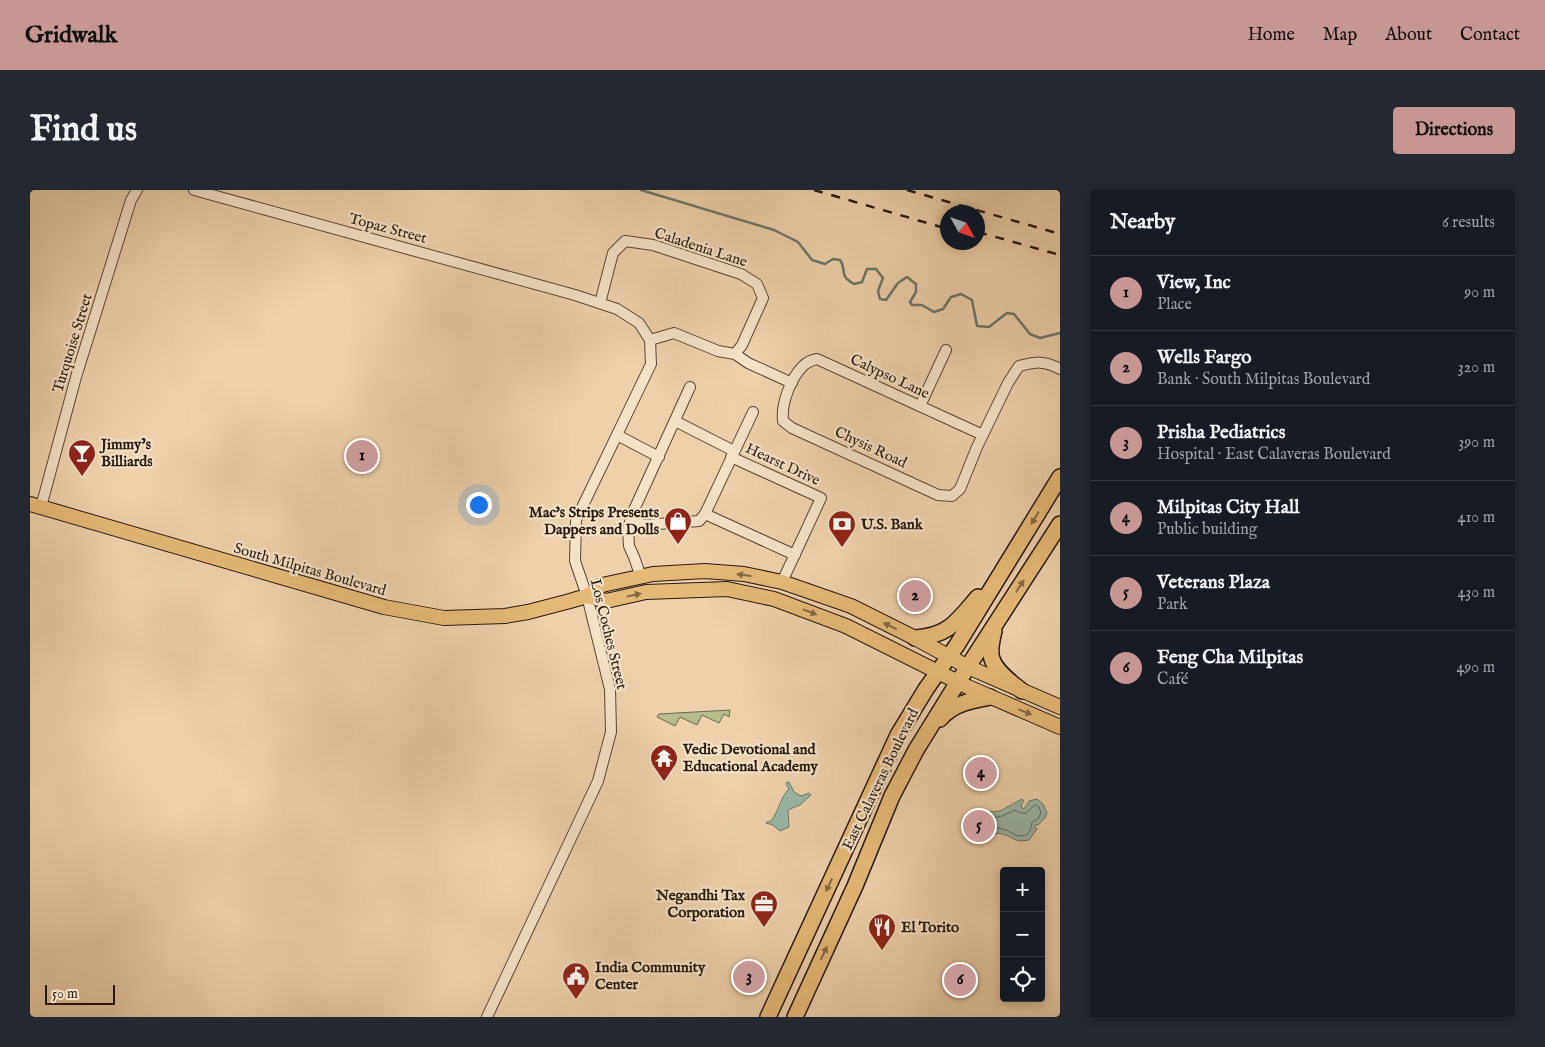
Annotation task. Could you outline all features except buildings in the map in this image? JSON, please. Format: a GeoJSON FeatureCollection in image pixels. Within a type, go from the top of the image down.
{"type":"FeatureCollection","features":[{"type":"Feature","properties":{"kind":"highway","name":"East Calaveras Boulevard"},"geometry":{"type":"LineString","coordinates":[[768,1017],[898,735],[1060,477]]}},
{"type":"Feature","properties":{"kind":"highway","name":"East Calaveras Boulevard"},"geometry":{"type":"LineString","coordinates":[[795,1017],[855,886],[892,796],[916,750],[1060,524]]}},
{"type":"Feature","properties":{"kind":"highway"},"geometry":{"type":"LineString","coordinates":[[915,638],[929,637],[947,630],[1003,570]]}},
{"type":"Feature","properties":{"kind":"highway"},"geometry":{"type":"LineString","coordinates":[[994,627],[991,658],[999,670],[1022,691]]}},
{"type":"Feature","properties":{"kind":"highway"},"geometry":{"type":"LineString","coordinates":[[916,750],[944,714],[962,704],[990,698]]}},
{"type":"Feature","properties":{"kind":"main road","name":"South Milpitas Boulevard"},"geometry":{"type":"LineString","coordinates":[[36,506],[384,607],[444,618],[505,616],[528,612],[587,596],[602,585],[653,574],[704,571],[744,574],[782,582],[851,606],[968,667],[1060,707]]}},
{"type":"Feature","properties":{"kind":"main road","name":"South Milpitas Boulevard"},"geometry":{"type":"LineString","coordinates":[[587,596],[606,600],[646,592],[727,589],[764,596],[846,626],[990,698],[1060,727]]}},
{"type":"Feature","properties":{"kind":"street","name":"Turquoise Street"},"geometry":{"type":"LineString","coordinates":[[36,506],[131,200],[138,190]]}},
{"type":"Feature","properties":{"kind":"street","name":"Topaz Street"},"geometry":{"type":"LineString","coordinates":[[194,190],[574,295],[600,304]]}},
{"type":"Feature","properties":{"kind":"street","name":"Caladenia Lane"},"geometry":{"type":"LineString","coordinates":[[600,304],[613,252],[625,242],[653,245],[741,274],[757,284],[763,298],[742,345],[735,354]]}},
{"type":"Feature","properties":{"kind":"street"},"geometry":{"type":"LineString","coordinates":[[600,304],[617,309],[639,324],[650,340],[674,333],[718,351],[735,354],[748,363],[792,383]]}},
{"type":"Feature","properties":{"kind":"street","name":"Los Coches Street"},"geometry":{"type":"LineString","coordinates":[[487,1017],[598,782],[611,732],[610,689],[587,596],[574,561],[576,520],[651,364],[650,340]]}},
{"type":"Feature","properties":{"kind":"street"},"geometry":{"type":"LineString","coordinates":[[920,406],[946,350]]}},
{"type":"Feature","properties":{"kind":"street","name":"Calypso Lane"},"geometry":{"type":"LineString","coordinates":[[792,383],[803,366],[817,359],[983,435]]}},
{"type":"Feature","properties":{"kind":"street","name":"Chysis Road"},"geometry":{"type":"LineString","coordinates":[[792,383],[784,400],[782,411],[782,420],[792,428],[938,495],[952,496],[960,489],[983,435],[1018,366],[1041,362],[1050,363],[1060,369]]}},
{"type":"Feature","properties":{"kind":"street"},"geometry":{"type":"LineString","coordinates":[[641,577],[628,546],[628,530],[690,387]]}},
{"type":"Feature","properties":{"kind":"street"},"geometry":{"type":"LineString","coordinates":[[632,519],[643,525],[699,521],[705,514],[753,412]]}},
{"type":"Feature","properties":{"kind":"street"},"geometry":{"type":"LineString","coordinates":[[675,421],[732,454]]}},
{"type":"Feature","properties":{"kind":"street"},"geometry":{"type":"LineString","coordinates":[[617,435],[659,457]]}},
{"type":"Feature","properties":{"kind":"street","name":"Hearst Drive"},"geometry":{"type":"LineString","coordinates":[[732,454],[821,498],[782,582]]}},
{"type":"Feature","properties":{"kind":"street"},"geometry":{"type":"LineString","coordinates":[[705,514],[795,555]]}},
{"type":"Feature","properties":{"kind":"green space"},"geometry":{"type":"Polygon","coordinates":[[[730,710],[729,717],[724,714],[719,723],[702,715],[697,725],[680,717],[675,726],[657,717],[659,714],[730,710]]]}},
{"type":"Feature","properties":{"kind":"water"},"geometry":{"type":"Polygon","coordinates":[[[789,782],[794,792],[801,796],[809,793],[811,795],[800,805],[788,811],[789,827],[780,831],[773,825],[766,823],[774,817],[789,789],[786,784],[789,782]]]}},
{"type":"Feature","properties":{"kind":"water"},"geometry":{"type":"Polygon","coordinates":[[[1022,799],[1024,801],[1021,805],[1022,808],[1024,809],[1029,801],[1037,799],[1043,804],[1047,813],[1038,825],[1036,824],[1035,828],[1037,829],[1029,840],[1017,840],[999,834],[982,834],[987,829],[988,821],[979,813],[1000,811],[1022,799]]]}},
{"type":"Feature","properties":{"kind":"waterway"},"geometry":{"type":"LineString","coordinates":[[641,190],[774,230],[798,242],[812,260],[825,264],[833,259],[840,260],[844,275],[854,284],[862,282],[867,269],[876,269],[883,278],[878,291],[880,299],[886,300],[898,283],[907,277],[916,284],[916,292],[910,302],[912,305],[922,305],[934,312],[943,309],[951,297],[961,294],[972,300],[977,326],[989,327],[1007,313],[1014,314],[1030,334],[1040,338],[1060,333]]}},
{"type":"Feature","properties":{"kind":"railway"},"geometry":{"type":"LineString","coordinates":[[814,190],[940,227]]}},
{"type":"Feature","properties":{"kind":"railway"},"geometry":{"type":"LineString","coordinates":[[907,190],[1060,234]]}},
{"type":"Feature","properties":{"kind":"railway"},"geometry":{"type":"LineString","coordinates":[[985,234],[1060,255]]}},
{"type":"Feature","properties":{"kind":"place","name":"View, Inc"},"geometry":{"type":"Point","coordinates":[362,456]}},
{"type":"Feature","properties":{"kind":"place","name":"Jimmy’s Billiards"},"geometry":{"type":"Point","coordinates":[82,477]}},
{"type":"Feature","properties":{"kind":"place","name":"Mac's Strips Presents Dappers and Dolls"},"geometry":{"type":"Point","coordinates":[678,545]}},
{"type":"Feature","properties":{"kind":"place","name":"U.S. Bank"},"geometry":{"type":"Point","coordinates":[842,548]}},
{"type":"Feature","properties":{"kind":"place","name":"Wells Fargo"},"geometry":{"type":"Point","coordinates":[915,596]}},
{"type":"Feature","properties":{"kind":"place","name":"Milpitas City Hall"},"geometry":{"type":"Point","coordinates":[981,773]}},
{"type":"Feature","properties":{"kind":"place","name":"Vedic Devotional and Educational Academy"},"geometry":{"type":"Point","coordinates":[664,782]}},
{"type":"Feature","properties":{"kind":"place","name":"Veterans Plaza"},"geometry":{"type":"Point","coordinates":[979,826]}},
{"type":"Feature","properties":{"kind":"place","name":"Negandhi Tax Corporation"},"geometry":{"type":"Point","coordinates":[764,928]}},
{"type":"Feature","properties":{"kind":"place","name":"El Torito"},"geometry":{"type":"Point","coordinates":[882,951]}},
{"type":"Feature","properties":{"kind":"place","name":"Prisha Pediatrics"},"geometry":{"type":"Point","coordinates":[749,977]}},
{"type":"Feature","properties":{"kind":"place","name":"Feng Cha Milpitas"},"geometry":{"type":"Point","coordinates":[960,980]}},
{"type":"Feature","properties":{"kind":"place","name":"India Community Center"},"geometry":{"type":"Point","coordinates":[576,1000]}}]}
